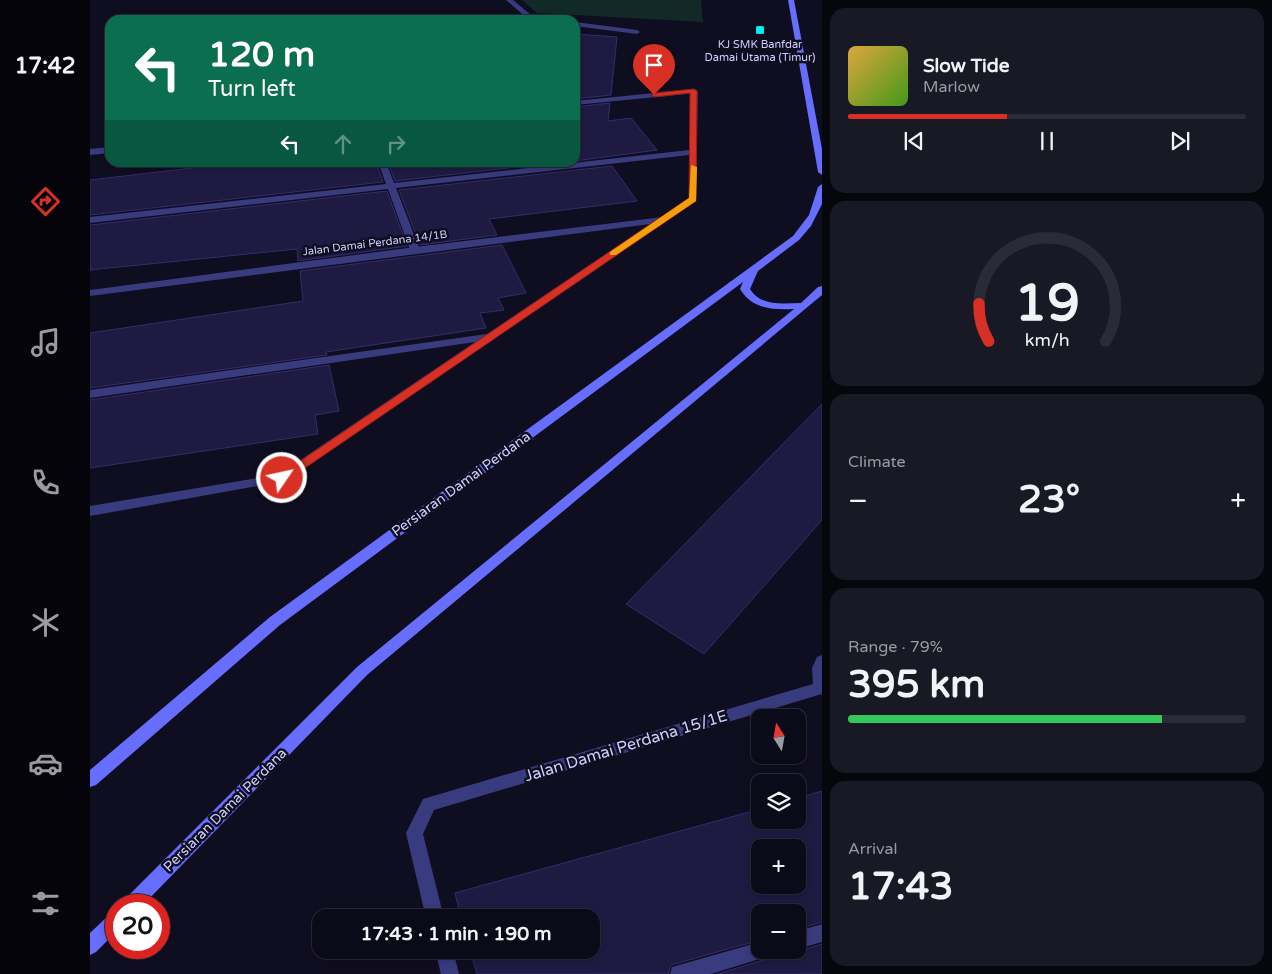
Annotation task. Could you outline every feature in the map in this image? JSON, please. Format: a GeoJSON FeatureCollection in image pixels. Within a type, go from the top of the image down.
{"type":"FeatureCollection","features":[{"type":"Feature","properties":{"kind":"main road"},"geometry":{"type":"LineString","coordinates":[[791,0],[822,172]]}},
{"type":"Feature","properties":{"kind":"main road","name":"Persiaran Damai Perdana"},"geometry":{"type":"LineString","coordinates":[[90,780],[275,621],[796,238],[811,222],[817,210],[822,187]]}},
{"type":"Feature","properties":{"kind":"main road"},"geometry":{"type":"LineString","coordinates":[[753,271],[745,289],[748,296],[760,304],[776,307],[804,306]]}},
{"type":"Feature","properties":{"kind":"main road","name":"Persiaran Damai Perdana"},"geometry":{"type":"LineString","coordinates":[[142,894],[362,671],[804,306],[822,289]]}},
{"type":"Feature","properties":{"kind":"main road"},"geometry":{"type":"LineString","coordinates":[[90,946],[105,931]]}},
{"type":"Feature","properties":{"kind":"street"},"geometry":{"type":"LineString","coordinates":[[508,0],[527,15]]}},
{"type":"Feature","properties":{"kind":"street"},"geometry":{"type":"LineString","coordinates":[[580,25],[637,32]]}},
{"type":"Feature","properties":{"kind":"street"},"geometry":{"type":"LineString","coordinates":[[90,511],[282,478],[694,199],[694,91],[580,102]]}},
{"type":"Feature","properties":{"kind":"street"},"geometry":{"type":"LineString","coordinates":[[90,152],[105,150]]}},
{"type":"Feature","properties":{"kind":"street"},"geometry":{"type":"LineString","coordinates":[[580,165],[693,152]]}},
{"type":"Feature","properties":{"kind":"street"},"geometry":{"type":"LineString","coordinates":[[384,167],[415,250]]}},
{"type":"Feature","properties":{"kind":"street"},"geometry":{"type":"LineString","coordinates":[[90,220],[559,167]]}},
{"type":"Feature","properties":{"kind":"street","name":"Jalan Damai Perdana 14/1B"},"geometry":{"type":"LineString","coordinates":[[90,293],[415,250],[663,220]]}},
{"type":"Feature","properties":{"kind":"street"},"geometry":{"type":"LineString","coordinates":[[90,394],[492,336]]}},
{"type":"Feature","properties":{"kind":"street"},"geometry":{"type":"LineString","coordinates":[[821,688],[819,668],[822,661]]}},
{"type":"Feature","properties":{"kind":"street","name":"Jalan Damai Perdana 15/1E"},"geometry":{"type":"LineString","coordinates":[[433,909],[414,833],[429,804],[821,688]]}},
{"type":"Feature","properties":{"kind":"street"},"geometry":{"type":"LineString","coordinates":[[806,938],[822,933]]}},
{"type":"Feature","properties":{"kind":"street"},"geometry":{"type":"LineString","coordinates":[[679,974],[751,953]]}},
{"type":"Feature","properties":{"kind":"street"},"geometry":{"type":"LineString","coordinates":[[446,959],[450,974]]}},
{"type":"Feature","properties":{"kind":"green space"},"geometry":{"type":"Polygon","coordinates":[[[522,0],[701,0],[703,22],[580,15],[537,13],[522,0]]]}},
{"type":"Feature","properties":{"kind":"building"},"geometry":{"type":"Polygon","coordinates":[[[580,34],[617,37],[611,95],[580,98],[580,34]]]}},
{"type":"Feature","properties":{"kind":"building"},"geometry":{"type":"Polygon","coordinates":[[[610,103],[608,121],[631,118],[657,150],[580,160],[580,106],[610,103]]]}},
{"type":"Feature","properties":{"kind":"building"},"geometry":{"type":"Polygon","coordinates":[[[612,166],[637,201],[489,219],[497,235],[420,245],[399,190],[612,166]]]}},
{"type":"Feature","properties":{"kind":"building"},"geometry":{"type":"Polygon","coordinates":[[[200,167],[378,167],[383,182],[90,215],[90,180],[200,167]]]}},
{"type":"Feature","properties":{"kind":"building"},"geometry":{"type":"Polygon","coordinates":[[[390,167],[517,167],[395,181],[390,167]]]}},
{"type":"Feature","properties":{"kind":"building"},"geometry":{"type":"Polygon","coordinates":[[[387,191],[407,246],[298,261],[297,249],[90,270],[90,225],[387,191]]]}},
{"type":"Feature","properties":{"kind":"building"},"geometry":{"type":"Polygon","coordinates":[[[502,245],[526,293],[498,298],[504,310],[480,313],[486,328],[326,352],[327,355],[90,388],[90,333],[303,301],[300,271],[502,245]]]}},
{"type":"Feature","properties":{"kind":"building"},"geometry":{"type":"Polygon","coordinates":[[[329,365],[339,411],[315,415],[318,434],[90,468],[90,400],[329,365]]]}},
{"type":"Feature","properties":{"kind":"building"},"geometry":{"type":"Polygon","coordinates":[[[822,404],[822,520],[704,654],[626,604],[822,404]]]}},
{"type":"Feature","properties":{"kind":"building"},"geometry":{"type":"Polygon","coordinates":[[[822,791],[822,922],[806,927],[806,904],[751,904],[751,943],[671,965],[668,974],[477,974],[473,959],[600,959],[600,909],[459,909],[455,893],[751,811],[751,829],[806,829],[806,796],[822,791]]]}},
{"type":"Feature","properties":{"kind":"building"},"geometry":{"type":"Polygon","coordinates":[[[822,944],[822,974],[717,974],[767,959],[806,959],[806,949],[822,944]]]}},
{"type":"Feature","properties":{"kind":"slow traffic"},"geometry":{"type":"LineString","coordinates":[[613,254],[694,199],[693,167]]}},
{"type":"Feature","properties":{"kind":"place","name":"KJ SMK Banfdar Damai Utama (Timur)"},"geometry":{"type":"Point","coordinates":[760,30]}},
{"type":"Feature","properties":{"kind":"route"},"geometry":{"type":"LineString","coordinates":[[282,478],[694,199],[694,91],[654,95]]}}]}
